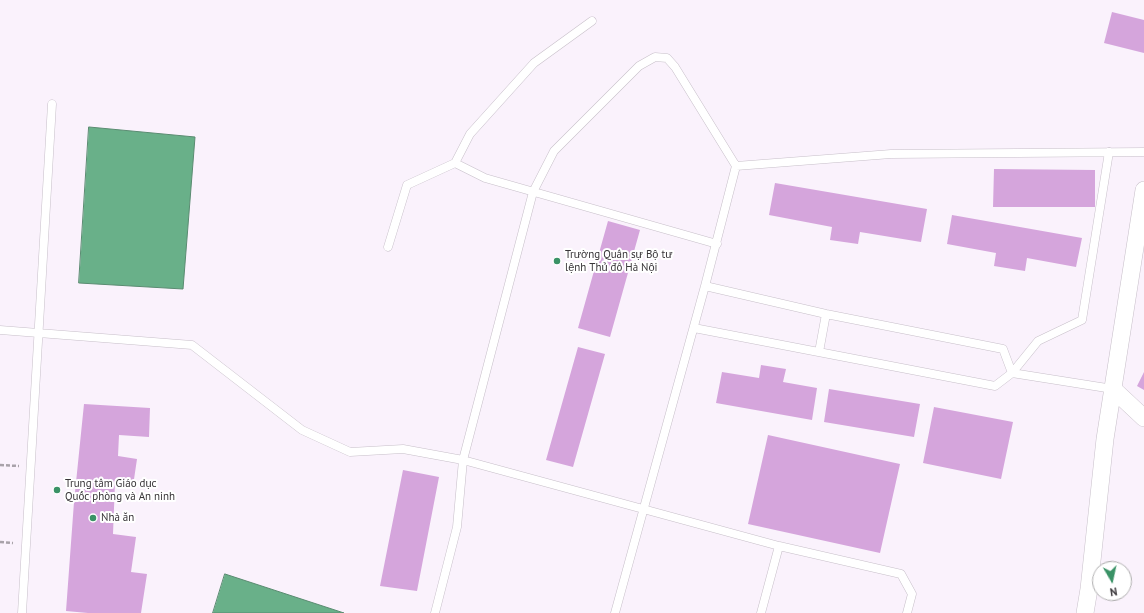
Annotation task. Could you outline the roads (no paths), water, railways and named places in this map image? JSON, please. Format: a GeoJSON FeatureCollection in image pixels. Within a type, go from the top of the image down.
{"type":"FeatureCollection","features":[{"type":"Feature","properties":{"kind":"street"},"geometry":{"type":"LineString","coordinates":[[1085,613],[1089,589],[1105,439],[1144,190]]}},
{"type":"Feature","properties":{"kind":"street"},"geometry":{"type":"LineString","coordinates":[[1113,389],[1144,418]]}},
{"type":"Feature","properties":{"kind":"lane"},"geometry":{"type":"LineString","coordinates":[[388,247],[408,185],[455,163],[470,134],[534,62],[592,21]]}},
{"type":"Feature","properties":{"kind":"lane"},"geometry":{"type":"LineString","coordinates":[[435,613],[457,527],[463,460],[533,192],[554,151],[639,66],[655,57],[667,58],[675,67],[736,166],[694,328],[615,613]]}},
{"type":"Feature","properties":{"kind":"lane"},"geometry":{"type":"LineString","coordinates":[[23,613],[52,104]]}},
{"type":"Feature","properties":{"kind":"lane"},"geometry":{"type":"LineString","coordinates":[[694,328],[995,386],[1012,373],[1038,341],[1082,320],[1109,152]]}},
{"type":"Feature","properties":{"kind":"lane"},"geometry":{"type":"LineString","coordinates":[[736,166],[891,154],[1144,152]]}},
{"type":"Feature","properties":{"kind":"lane"},"geometry":{"type":"LineString","coordinates":[[455,163],[485,178],[716,244]]}},
{"type":"Feature","properties":{"kind":"lane"},"geometry":{"type":"LineString","coordinates":[[705,286],[826,314],[1003,349],[1012,373]]}},
{"type":"Feature","properties":{"kind":"lane"},"geometry":{"type":"LineString","coordinates":[[819,352],[826,314]]}},
{"type":"Feature","properties":{"kind":"lane"},"geometry":{"type":"LineString","coordinates":[[0,330],[192,345],[302,430],[350,452],[402,449],[463,460],[779,546],[902,574],[912,594],[907,613]]}},
{"type":"Feature","properties":{"kind":"lane"},"geometry":{"type":"LineString","coordinates":[[1012,373],[1113,389]]}},
{"type":"Feature","properties":{"kind":"lane"},"geometry":{"type":"LineString","coordinates":[[761,613],[779,546]]}},
{"type":"Feature","properties":{"kind":"place","name":"Trường Quân sự Bộ tư lệnh Thủ đô Hà Nội"},"geometry":{"type":"Point","coordinates":[557,261]}},
{"type":"Feature","properties":{"kind":"place","name":"Trung tâm Giáo dục Quốc phòng và An ninh"},"geometry":{"type":"Point","coordinates":[57,490]}},
{"type":"Feature","properties":{"kind":"place","name":"Nhà ăn"},"geometry":{"type":"Point","coordinates":[93,518]}}]}
